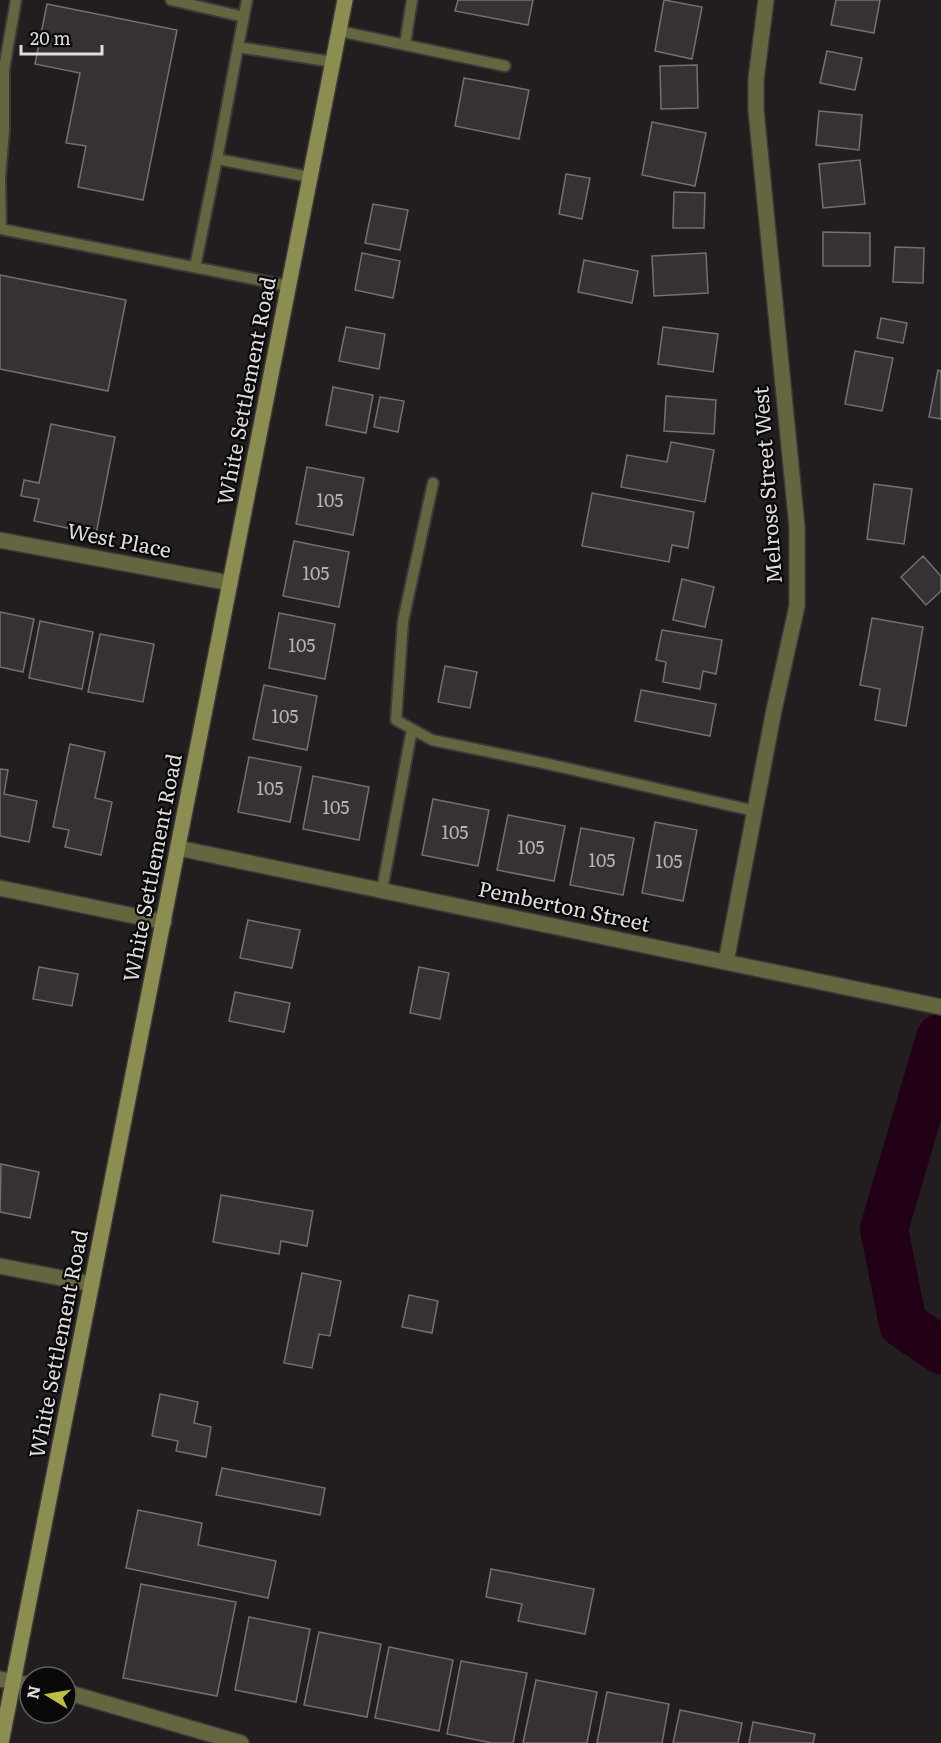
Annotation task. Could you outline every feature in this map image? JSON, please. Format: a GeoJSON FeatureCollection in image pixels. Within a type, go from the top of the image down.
{"type":"FeatureCollection","features":[{"type":"Feature","properties":{"kind":"main road","name":"White Settlement Road"},"geometry":{"type":"LineString","coordinates":[[2,1743],[7,1681],[92,1284],[345,0]]}},
{"type":"Feature","properties":{"kind":"street","name":"Melrose Street West"},"geometry":{"type":"LineString","coordinates":[[726,962],[774,710],[797,606],[797,527],[756,110],[756,79],[766,0]]}},
{"type":"Feature","properties":{"kind":"street","name":"West Place"},"geometry":{"type":"LineString","coordinates":[[0,540],[230,583]]}},
{"type":"Feature","properties":{"kind":"street","name":"Pemberton Street"},"geometry":{"type":"LineString","coordinates":[[178,848],[941,1007]]}},
{"type":"Feature","properties":{"kind":"street"},"geometry":{"type":"LineString","coordinates":[[0,888],[164,922]]}},
{"type":"Feature","properties":{"kind":"street"},"geometry":{"type":"LineString","coordinates":[[0,1266],[92,1284]]}},
{"type":"Feature","properties":{"kind":"street"},"geometry":{"type":"LineString","coordinates":[[78,1695],[241,1743]]}},
{"type":"Feature","properties":{"kind":"lane"},"geometry":{"type":"LineString","coordinates":[[16,0],[4,69],[4,130],[0,177],[1,229],[289,286]]}},
{"type":"Feature","properties":{"kind":"lane"},"geometry":{"type":"LineString","coordinates":[[171,0],[244,17]]}},
{"type":"Feature","properties":{"kind":"lane"},"geometry":{"type":"LineString","coordinates":[[195,267],[247,0]]}},
{"type":"Feature","properties":{"kind":"lane"},"geometry":{"type":"LineString","coordinates":[[405,44],[411,0]]}},
{"type":"Feature","properties":{"kind":"lane"},"geometry":{"type":"LineString","coordinates":[[339,31],[506,66]]}},
{"type":"Feature","properties":{"kind":"lane"},"geometry":{"type":"LineString","coordinates":[[238,47],[333,62]]}},
{"type":"Feature","properties":{"kind":"lane"},"geometry":{"type":"LineString","coordinates":[[217,159],[310,177]]}},
{"type":"Feature","properties":{"kind":"lane"},"geometry":{"type":"LineString","coordinates":[[433,483],[403,621],[396,720],[432,741],[755,810]]}},
{"type":"Feature","properties":{"kind":"lane"},"geometry":{"type":"LineString","coordinates":[[382,891],[412,729]]}},
{"type":"Feature","properties":{"kind":"building"},"geometry":{"type":"Polygon","coordinates":[[[458,0],[533,0],[528,25],[455,11],[458,0]]]}},
{"type":"Feature","properties":{"kind":"building"},"geometry":{"type":"Polygon","coordinates":[[[664,0],[702,7],[692,59],[655,51],[664,0]]]}},
{"type":"Feature","properties":{"kind":"building"},"geometry":{"type":"Polygon","coordinates":[[[836,0],[880,0],[874,33],[831,25],[836,0]]]}},
{"type":"Feature","properties":{"kind":"building"},"geometry":{"type":"Polygon","coordinates":[[[47,4],[177,30],[143,200],[78,187],[86,146],[66,143],[80,73],[35,64],[47,4]]]}},
{"type":"Feature","properties":{"kind":"building"},"geometry":{"type":"Polygon","coordinates":[[[827,51],[862,58],[855,90],[820,83],[827,51]]]}},
{"type":"Feature","properties":{"kind":"building"},"geometry":{"type":"Polygon","coordinates":[[[697,65],[698,108],[661,109],[660,66],[697,65]]]}},
{"type":"Feature","properties":{"kind":"building"},"geometry":{"type":"Polygon","coordinates":[[[464,78],[529,90],[519,139],[455,126],[464,78]]]}},
{"type":"Feature","properties":{"kind":"building"},"geometry":{"type":"Polygon","coordinates":[[[819,111],[862,115],[859,150],[816,145],[819,111]]]}},
{"type":"Feature","properties":{"kind":"building"},"geometry":{"type":"Polygon","coordinates":[[[652,122],[706,133],[695,186],[642,175],[652,122]]]}},
{"type":"Feature","properties":{"kind":"building"},"geometry":{"type":"Polygon","coordinates":[[[860,160],[865,204],[823,208],[819,164],[860,160]]]}},
{"type":"Feature","properties":{"kind":"building"},"geometry":{"type":"Polygon","coordinates":[[[566,174],[590,178],[582,219],[559,214],[566,174]]]}},
{"type":"Feature","properties":{"kind":"building"},"geometry":{"type":"Polygon","coordinates":[[[674,192],[705,193],[704,228],[673,228],[674,192]]]}},
{"type":"Feature","properties":{"kind":"building"},"geometry":{"type":"Polygon","coordinates":[[[373,204],[408,210],[400,250],[365,243],[373,204]]]}},
{"type":"Feature","properties":{"kind":"building"},"geometry":{"type":"Polygon","coordinates":[[[823,232],[870,233],[870,266],[823,266],[823,232]]]}},
{"type":"Feature","properties":{"kind":"building"},"geometry":{"type":"Polygon","coordinates":[[[895,247],[924,248],[923,283],[893,282],[895,247]]]}},
{"type":"Feature","properties":{"kind":"building"},"geometry":{"type":"Polygon","coordinates":[[[362,253],[400,261],[393,298],[355,290],[362,253]]]}},
{"type":"Feature","properties":{"kind":"building"},"geometry":{"type":"Polygon","coordinates":[[[706,253],[708,293],[654,296],[652,256],[706,253]]]}},
{"type":"Feature","properties":{"kind":"building"},"geometry":{"type":"Polygon","coordinates":[[[584,260],[638,271],[632,303],[578,292],[584,260]]]}},
{"type":"Feature","properties":{"kind":"building"},"geometry":{"type":"Polygon","coordinates":[[[0,275],[126,300],[108,391],[0,369],[0,275]]]}},
{"type":"Feature","properties":{"kind":"building"},"geometry":{"type":"Polygon","coordinates":[[[881,318],[907,323],[903,343],[877,338],[881,318]]]}},
{"type":"Feature","properties":{"kind":"building"},"geometry":{"type":"Polygon","coordinates":[[[346,327],[385,334],[379,369],[339,361],[346,327]]]}},
{"type":"Feature","properties":{"kind":"building"},"geometry":{"type":"Polygon","coordinates":[[[663,327],[718,334],[713,372],[658,364],[663,327]]]}},
{"type":"Feature","properties":{"kind":"building"},"geometry":{"type":"Polygon","coordinates":[[[855,351],[893,358],[882,411],[845,404],[855,351]]]}},
{"type":"Feature","properties":{"kind":"building"},"geometry":{"type":"Polygon","coordinates":[[[938,370],[941,371],[941,419],[929,417],[938,370]]]}},
{"type":"Feature","properties":{"kind":"building"},"geometry":{"type":"Polygon","coordinates":[[[333,387],[373,395],[366,433],[326,425],[333,387]]]}},
{"type":"Feature","properties":{"kind":"building"},"geometry":{"type":"Polygon","coordinates":[[[666,396],[716,400],[714,434],[664,431],[666,396]]]}},
{"type":"Feature","properties":{"kind":"building"},"geometry":{"type":"Polygon","coordinates":[[[380,397],[404,401],[398,432],[374,427],[380,397]]]}},
{"type":"Feature","properties":{"kind":"building"},"geometry":{"type":"Polygon","coordinates":[[[51,424],[115,437],[96,534],[34,521],[39,499],[21,496],[24,480],[39,483],[51,424]]]}},
{"type":"Feature","properties":{"kind":"building"},"geometry":{"type":"Polygon","coordinates":[[[671,442],[714,450],[705,502],[621,487],[627,455],[667,462],[671,442]]]}},
{"type":"Feature","properties":{"kind":"building"},"geometry":{"type":"Polygon","coordinates":[[[307,467],[364,478],[353,535],[296,524],[307,467]]]}},
{"type":"Feature","properties":{"kind":"building"},"geometry":{"type":"Polygon","coordinates":[[[874,484],[912,489],[904,544],[867,539],[874,484]]]}},
{"type":"Feature","properties":{"kind":"building"},"geometry":{"type":"Polygon","coordinates":[[[592,493],[694,512],[688,548],[672,545],[669,562],[582,546],[592,493]]]}},
{"type":"Feature","properties":{"kind":"building"},"geometry":{"type":"Polygon","coordinates":[[[294,541],[349,552],[339,607],[283,596],[294,541]]]}},
{"type":"Feature","properties":{"kind":"building"},"geometry":{"type":"Polygon","coordinates":[[[923,556],[941,576],[941,591],[926,605],[901,577],[923,556]]]}},
{"type":"Feature","properties":{"kind":"building"},"geometry":{"type":"Polygon","coordinates":[[[682,579],[714,587],[705,627],[673,620],[682,579]]]}},
{"type":"Feature","properties":{"kind":"building"},"geometry":{"type":"Polygon","coordinates":[[[0,612],[34,619],[23,672],[0,667],[0,612]]]}},
{"type":"Feature","properties":{"kind":"building"},"geometry":{"type":"Polygon","coordinates":[[[279,613],[335,624],[325,679],[269,668],[279,613]]]}},
{"type":"Feature","properties":{"kind":"building"},"geometry":{"type":"Polygon","coordinates":[[[872,618],[923,627],[906,726],[875,720],[880,689],[860,685],[872,618]]]}},
{"type":"Feature","properties":{"kind":"building"},"geometry":{"type":"Polygon","coordinates":[[[40,621],[93,632],[82,689],[29,678],[40,621]]]}},
{"type":"Feature","properties":{"kind":"building"},"geometry":{"type":"Polygon","coordinates":[[[662,630],[722,640],[716,674],[703,671],[700,689],[663,682],[666,662],[656,660],[662,630]]]}},
{"type":"Feature","properties":{"kind":"building"},"geometry":{"type":"Polygon","coordinates":[[[100,634],[154,644],[143,702],[88,692],[100,634]]]}},
{"type":"Feature","properties":{"kind":"building"},"geometry":{"type":"Polygon","coordinates":[[[445,666],[477,672],[470,708],[438,702],[445,666]]]}},
{"type":"Feature","properties":{"kind":"building"},"geometry":{"type":"Polygon","coordinates":[[[264,685],[317,696],[307,750],[253,739],[264,685]]]}},
{"type":"Feature","properties":{"kind":"building"},"geometry":{"type":"Polygon","coordinates":[[[641,690],[716,704],[710,736],[635,721],[641,690]]]}},
{"type":"Feature","properties":{"kind":"building"},"geometry":{"type":"Polygon","coordinates":[[[70,744],[105,752],[95,798],[112,802],[101,855],[65,847],[69,830],[53,827],[70,744]]]}},
{"type":"Feature","properties":{"kind":"building"},"geometry":{"type":"Polygon","coordinates":[[[249,757],[301,767],[290,822],[238,812],[249,757]]]}},
{"type":"Feature","properties":{"kind":"building"},"geometry":{"type":"Polygon","coordinates":[[[0,769],[8,770],[4,794],[37,801],[29,842],[0,836],[0,769]]]}},
{"type":"Feature","properties":{"kind":"building"},"geometry":{"type":"Polygon","coordinates":[[[313,776],[369,787],[359,840],[303,829],[313,776]]]}},
{"type":"Feature","properties":{"kind":"building"},"geometry":{"type":"Polygon","coordinates":[[[433,799],[489,810],[478,866],[422,855],[433,799]]]}},
{"type":"Feature","properties":{"kind":"building"},"geometry":{"type":"Polygon","coordinates":[[[508,815],[565,826],[554,881],[497,870],[508,815]]]}},
{"type":"Feature","properties":{"kind":"building"},"geometry":{"type":"Polygon","coordinates":[[[655,822],[697,830],[683,901],[642,893],[655,822]]]}},
{"type":"Feature","properties":{"kind":"building"},"geometry":{"type":"Polygon","coordinates":[[[581,828],[634,838],[623,895],[570,885],[581,828]]]}},
{"type":"Feature","properties":{"kind":"building"},"geometry":{"type":"Polygon","coordinates":[[[248,920],[300,930],[292,968],[240,958],[248,920]]]}},
{"type":"Feature","properties":{"kind":"building"},"geometry":{"type":"Polygon","coordinates":[[[39,967],[78,974],[72,1006],[33,999],[39,967]]]}},
{"type":"Feature","properties":{"kind":"building"},"geometry":{"type":"Polygon","coordinates":[[[419,967],[449,973],[440,1019],[410,1013],[419,967]]]}},
{"type":"Feature","properties":{"kind":"building"},"geometry":{"type":"Polygon","coordinates":[[[235,992],[290,1003],[284,1032],[229,1021],[235,992]]]}},
{"type":"Feature","properties":{"kind":"building"},"geometry":{"type":"Polygon","coordinates":[[[1,1164],[39,1172],[30,1218],[0,1212],[1,1164]]]}},
{"type":"Feature","properties":{"kind":"building"},"geometry":{"type":"Polygon","coordinates":[[[221,1195],[313,1211],[307,1246],[281,1241],[279,1254],[213,1242],[221,1195]]]}},
{"type":"Feature","properties":{"kind":"building"},"geometry":{"type":"Polygon","coordinates":[[[302,1273],[341,1281],[330,1336],[319,1334],[312,1368],[284,1363],[302,1273]]]}},
{"type":"Feature","properties":{"kind":"building"},"geometry":{"type":"Polygon","coordinates":[[[409,1295],[438,1301],[432,1333],[402,1327],[409,1295]]]}},
{"type":"Feature","properties":{"kind":"building"},"geometry":{"type":"Polygon","coordinates":[[[160,1394],[198,1402],[194,1423],[211,1427],[206,1457],[176,1451],[178,1441],[152,1436],[160,1394]]]}},
{"type":"Feature","properties":{"kind":"building"},"geometry":{"type":"Polygon","coordinates":[[[222,1468],[325,1488],[320,1515],[216,1495],[222,1468]]]}},
{"type":"Feature","properties":{"kind":"building"},"geometry":{"type":"Polygon","coordinates":[[[138,1510],[202,1523],[198,1545],[276,1561],[268,1598],[126,1568],[138,1510]]]}},
{"type":"Feature","properties":{"kind":"building"},"geometry":{"type":"Polygon","coordinates":[[[491,1569],[594,1589],[585,1634],[518,1621],[522,1604],[486,1597],[491,1569]]]}},
{"type":"Feature","properties":{"kind":"building"},"geometry":{"type":"Polygon","coordinates":[[[141,1584],[236,1602],[217,1696],[123,1678],[141,1584]]]}},
{"type":"Feature","properties":{"kind":"building"},"geometry":{"type":"Polygon","coordinates":[[[249,1617],[310,1629],[296,1702],[235,1690],[249,1617]]]}},
{"type":"Feature","properties":{"kind":"building"},"geometry":{"type":"Polygon","coordinates":[[[319,1632],[381,1644],[367,1717],[304,1705],[319,1632]]]}},
{"type":"Feature","properties":{"kind":"building"},"geometry":{"type":"Polygon","coordinates":[[[389,1647],[453,1660],[439,1731],[375,1718],[389,1647]]]}},
{"type":"Feature","properties":{"kind":"building"},"geometry":{"type":"Polygon","coordinates":[[[461,1661],[527,1673],[513,1743],[492,1743],[447,1734],[461,1661]]]}},
{"type":"Feature","properties":{"kind":"building"},"geometry":{"type":"Polygon","coordinates":[[[536,1680],[597,1692],[587,1743],[523,1743],[536,1680]]]}},
{"type":"Feature","properties":{"kind":"building"},"geometry":{"type":"Polygon","coordinates":[[[607,1692],[669,1704],[662,1743],[597,1743],[607,1692]]]}},
{"type":"Feature","properties":{"kind":"building"},"geometry":{"type":"Polygon","coordinates":[[[680,1710],[742,1723],[738,1743],[673,1743],[680,1710]]]}},
{"type":"Feature","properties":{"kind":"building"},"geometry":{"type":"Polygon","coordinates":[[[753,1722],[815,1734],[813,1743],[749,1743],[753,1722]]]}},
{"type":"Feature","properties":{"kind":"waterway"},"geometry":{"type":"LineString","coordinates":[[940,1038],[884,1229],[903,1324],[941,1350]]}}]}
